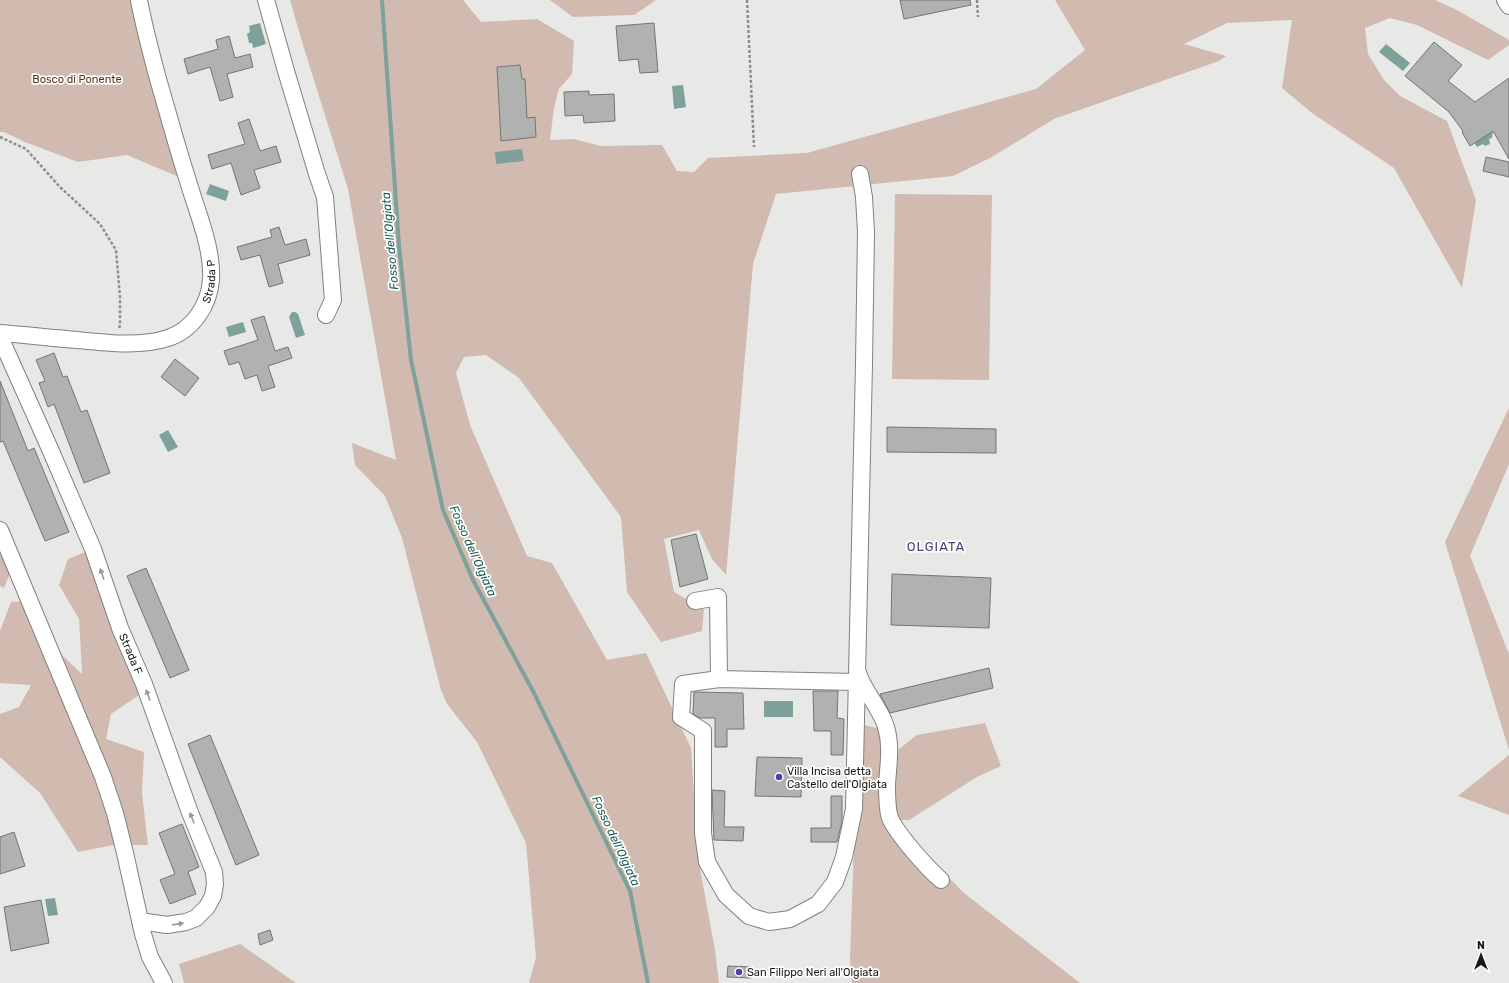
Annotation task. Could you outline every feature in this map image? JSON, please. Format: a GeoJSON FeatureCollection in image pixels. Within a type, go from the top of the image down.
{"type":"FeatureCollection","features":[{"type":"Feature","properties":{"kind":"street","name":"Strada P"},"geometry":{"type":"LineString","coordinates":[[0,333],[116,344],[157,341],[183,331],[195,319],[207,298],[211,270],[208,247],[172,131],[147,39],[139,0]]}},
{"type":"Feature","properties":{"kind":"street"},"geometry":{"type":"LineString","coordinates":[[266,0],[292,93],[325,197],[333,300],[326,315]]}},
{"type":"Feature","properties":{"kind":"street"},"geometry":{"type":"LineString","coordinates":[[1505,0],[1509,6]]}},
{"type":"Feature","properties":{"kind":"street"},"geometry":{"type":"LineString","coordinates":[[856,675],[719,679],[683,684],[681,717],[703,731],[702,833],[707,862],[726,895],[749,916],[768,922],[790,919],[818,904],[835,882],[844,857],[854,809],[866,248],[864,196],[860,174]]}},
{"type":"Feature","properties":{"kind":"street","name":"Strada F"},"geometry":{"type":"LineString","coordinates":[[0,337],[93,549],[120,628],[144,684],[189,810],[214,872],[215,884],[213,896],[207,908],[198,917],[190,921],[174,924],[159,925],[140,921]]}},
{"type":"Feature","properties":{"kind":"street"},"geometry":{"type":"LineString","coordinates":[[0,530],[103,777],[115,812],[140,921],[150,957],[164,983]]}},
{"type":"Feature","properties":{"kind":"street"},"geometry":{"type":"LineString","coordinates":[[695,601],[718,597],[719,679]]}},
{"type":"Feature","properties":{"kind":"street"},"geometry":{"type":"LineString","coordinates":[[856,675],[886,726],[890,744],[887,785],[890,817],[899,832],[941,880]]}},
{"type":"Feature","properties":{"kind":"path"},"geometry":{"type":"LineString","coordinates":[[747,0],[754,147]]}},
{"type":"Feature","properties":{"kind":"path"},"geometry":{"type":"LineString","coordinates":[[977,0],[978,17]]}},
{"type":"Feature","properties":{"kind":"path"},"geometry":{"type":"LineString","coordinates":[[0,137],[8,139],[26,149],[60,187],[100,224],[116,250],[120,324],[116,344]]}},
{"type":"Feature","properties":{"kind":"green space","name":"Bosco di Ponente"},"geometry":{"type":"Polygon","coordinates":[[[0,0],[138,0],[179,177],[127,155],[78,162],[25,142],[4,132],[0,132],[0,0]]]}},
{"type":"Feature","properties":{"kind":"green space"},"geometry":{"type":"Polygon","coordinates":[[[290,0],[463,0],[481,22],[537,19],[574,41],[572,74],[559,89],[554,108],[550,140],[574,139],[601,146],[662,145],[677,171],[694,172],[708,158],[807,153],[1036,89],[1085,50],[1055,0],[1435,0],[1457,10],[1509,40],[1509,45],[1488,60],[1417,25],[1390,18],[1365,28],[1368,54],[1384,80],[1400,96],[1447,121],[1476,200],[1462,288],[1394,168],[1312,113],[1282,88],[1292,20],[1227,23],[1184,44],[1226,56],[1219,61],[1054,119],[992,157],[953,176],[776,194],[753,264],[726,575],[712,559],[699,530],[664,539],[674,592],[704,609],[702,631],[661,642],[627,592],[621,517],[519,378],[486,355],[464,357],[456,373],[470,425],[527,556],[552,563],[607,660],[646,653],[691,748],[698,858],[715,950],[719,983],[530,983],[529,982],[536,958],[526,843],[477,742],[447,704],[441,690],[402,538],[385,496],[355,465],[352,443],[396,460],[348,189],[290,0]]]}},
{"type":"Feature","properties":{"kind":"green space"},"geometry":{"type":"Polygon","coordinates":[[[550,0],[656,0],[634,15],[573,17],[550,0]]]}},
{"type":"Feature","properties":{"kind":"green space"},"geometry":{"type":"Polygon","coordinates":[[[895,194],[992,195],[989,380],[892,379],[895,194]]]}},
{"type":"Feature","properties":{"kind":"green space"},"geometry":{"type":"Polygon","coordinates":[[[1509,408],[1509,464],[1470,556],[1509,654],[1509,750],[1445,542],[1509,408]]]}},
{"type":"Feature","properties":{"kind":"green space"},"geometry":{"type":"Polygon","coordinates":[[[0,538],[12,568],[4,588],[0,586],[0,538]]]}},
{"type":"Feature","properties":{"kind":"green space"},"geometry":{"type":"Polygon","coordinates":[[[93,549],[142,693],[111,714],[106,739],[144,752],[142,793],[148,845],[114,845],[78,852],[40,793],[0,757],[0,714],[19,707],[31,685],[0,683],[0,631],[11,602],[27,601],[48,642],[82,674],[79,619],[59,585],[68,559],[93,549]]]}},
{"type":"Feature","properties":{"kind":"green space"},"geometry":{"type":"Polygon","coordinates":[[[985,723],[1001,766],[977,777],[909,820],[898,820],[899,827],[964,893],[1080,983],[852,983],[850,959],[858,724],[882,729],[891,788],[899,749],[917,735],[985,723]]]}},
{"type":"Feature","properties":{"kind":"green space"},"geometry":{"type":"Polygon","coordinates":[[[1509,755],[1509,815],[1458,796],[1509,755]]]}},
{"type":"Feature","properties":{"kind":"green space"},"geometry":{"type":"Polygon","coordinates":[[[240,944],[296,983],[184,983],[179,964],[240,944]]]}},
{"type":"Feature","properties":{"kind":"water"},"geometry":{"type":"Polygon","coordinates":[[[260,23],[266,44],[253,48],[252,43],[249,43],[247,34],[250,32],[249,26],[260,23]]]}},
{"type":"Feature","properties":{"kind":"water"},"geometry":{"type":"Polygon","coordinates":[[[1386,44],[1410,63],[1403,71],[1379,52],[1386,44]]]}},
{"type":"Feature","properties":{"kind":"water"},"geometry":{"type":"Polygon","coordinates":[[[683,85],[686,107],[674,109],[672,86],[683,85]]]}},
{"type":"Feature","properties":{"kind":"water"},"geometry":{"type":"Polygon","coordinates":[[[1493,131],[1492,138],[1489,139],[1490,144],[1485,146],[1483,144],[1477,147],[1474,143],[1493,131]]]}},
{"type":"Feature","properties":{"kind":"water"},"geometry":{"type":"Polygon","coordinates":[[[522,149],[524,161],[496,164],[495,152],[522,149]]]}},
{"type":"Feature","properties":{"kind":"water"},"geometry":{"type":"Polygon","coordinates":[[[210,184],[229,191],[226,201],[206,194],[210,184]]]}},
{"type":"Feature","properties":{"kind":"water"},"geometry":{"type":"Polygon","coordinates":[[[292,312],[298,314],[305,335],[296,338],[289,317],[292,312]]]}},
{"type":"Feature","properties":{"kind":"water"},"geometry":{"type":"Polygon","coordinates":[[[243,322],[246,332],[229,337],[226,327],[243,322]]]}},
{"type":"Feature","properties":{"kind":"water"},"geometry":{"type":"Polygon","coordinates":[[[168,430],[178,447],[168,452],[159,435],[168,430]]]}},
{"type":"Feature","properties":{"kind":"water"},"geometry":{"type":"Polygon","coordinates":[[[764,701],[793,701],[793,717],[764,717],[764,701]]]}},
{"type":"Feature","properties":{"kind":"water"},"geometry":{"type":"Polygon","coordinates":[[[55,898],[58,915],[48,916],[45,899],[55,898]]]}},
{"type":"Feature","properties":{"kind":"building"},"geometry":{"type":"Polygon","coordinates":[[[900,0],[970,0],[971,5],[904,19],[900,0]]]}},
{"type":"Feature","properties":{"kind":"building"},"geometry":{"type":"Polygon","coordinates":[[[654,23],[658,72],[640,73],[638,59],[619,61],[616,26],[654,23]]]}},
{"type":"Feature","properties":{"kind":"building"},"geometry":{"type":"Polygon","coordinates":[[[229,36],[235,58],[250,54],[253,67],[227,74],[233,97],[220,101],[210,67],[188,74],[184,59],[218,49],[216,40],[229,36]]]}},
{"type":"Feature","properties":{"kind":"building"},"geometry":{"type":"Polygon","coordinates":[[[1434,42],[1462,65],[1448,81],[1475,102],[1509,78],[1509,159],[1493,131],[1470,146],[1462,132],[1463,131],[1449,112],[1405,76],[1434,42]]]}},
{"type":"Feature","properties":{"kind":"building"},"geometry":{"type":"Polygon","coordinates":[[[520,65],[522,79],[525,79],[527,118],[535,117],[536,137],[501,141],[497,67],[520,65]]]}},
{"type":"Feature","properties":{"kind":"building"},"geometry":{"type":"Polygon","coordinates":[[[589,91],[589,95],[614,94],[615,121],[584,123],[583,115],[565,116],[564,92],[589,91]]]}},
{"type":"Feature","properties":{"kind":"building"},"geometry":{"type":"Polygon","coordinates":[[[249,119],[260,151],[276,146],[281,162],[254,170],[260,188],[241,195],[231,163],[212,169],[208,155],[245,144],[238,123],[249,119]]]}},
{"type":"Feature","properties":{"kind":"building"},"geometry":{"type":"Polygon","coordinates":[[[1486,157],[1509,162],[1509,177],[1483,171],[1486,157]]]}},
{"type":"Feature","properties":{"kind":"building"},"geometry":{"type":"Polygon","coordinates":[[[279,227],[285,245],[306,239],[310,255],[278,264],[283,283],[269,287],[260,255],[241,260],[237,247],[272,237],[270,230],[279,227]]]}},
{"type":"Feature","properties":{"kind":"building"},"geometry":{"type":"Polygon","coordinates":[[[264,316],[275,351],[288,347],[292,358],[268,366],[275,387],[262,391],[257,375],[245,379],[239,362],[229,365],[224,351],[258,340],[251,320],[264,316]]]}},
{"type":"Feature","properties":{"kind":"building"},"geometry":{"type":"Polygon","coordinates":[[[54,353],[63,377],[67,376],[81,412],[87,410],[110,473],[84,483],[54,404],[48,407],[39,383],[45,381],[36,360],[54,353]]]}},
{"type":"Feature","properties":{"kind":"building"},"geometry":{"type":"Polygon","coordinates":[[[175,359],[199,378],[185,396],[161,377],[175,359]]]}},
{"type":"Feature","properties":{"kind":"building"},"geometry":{"type":"Polygon","coordinates":[[[0,381],[28,451],[34,448],[69,532],[45,541],[3,441],[0,442],[0,381]]]}},
{"type":"Feature","properties":{"kind":"building"},"geometry":{"type":"Polygon","coordinates":[[[887,427],[996,429],[996,453],[887,452],[887,427]]]}},
{"type":"Feature","properties":{"kind":"building"},"geometry":{"type":"Polygon","coordinates":[[[696,534],[708,579],[680,587],[671,540],[696,534]]]}},
{"type":"Feature","properties":{"kind":"building"},"geometry":{"type":"Polygon","coordinates":[[[146,568],[189,670],[170,678],[127,576],[146,568]]]}},
{"type":"Feature","properties":{"kind":"building"},"geometry":{"type":"Polygon","coordinates":[[[892,574],[991,578],[989,628],[891,625],[892,574]]]}},
{"type":"Feature","properties":{"kind":"building"},"geometry":{"type":"Polygon","coordinates":[[[989,668],[993,688],[890,713],[880,694],[989,668]]]}},
{"type":"Feature","properties":{"kind":"building"},"geometry":{"type":"Polygon","coordinates":[[[813,691],[838,691],[837,718],[844,719],[843,755],[831,755],[831,731],[814,731],[813,691]]]}},
{"type":"Feature","properties":{"kind":"building"},"geometry":{"type":"Polygon","coordinates":[[[694,692],[743,693],[744,729],[727,729],[727,747],[715,747],[715,718],[700,718],[693,714],[694,692]]]}},
{"type":"Feature","properties":{"kind":"building"},"geometry":{"type":"Polygon","coordinates":[[[210,735],[259,855],[236,865],[188,744],[210,735]]]}},
{"type":"Feature","properties":{"kind":"building","name":"Villa Incisa detta Castello dell'Olgiata"},"geometry":{"type":"Polygon","coordinates":[[[757,757],[802,758],[801,797],[755,796],[757,757]]]}},
{"type":"Feature","properties":{"kind":"building"},"geometry":{"type":"Polygon","coordinates":[[[712,790],[725,791],[724,827],[744,827],[743,841],[714,840],[712,790]]]}},
{"type":"Feature","properties":{"kind":"building"},"geometry":{"type":"Polygon","coordinates":[[[831,796],[842,796],[842,822],[837,842],[811,842],[811,828],[831,828],[831,796]]]}},
{"type":"Feature","properties":{"kind":"building"},"geometry":{"type":"Polygon","coordinates":[[[182,824],[199,867],[188,872],[196,894],[170,904],[160,880],[175,874],[159,833],[182,824]]]}},
{"type":"Feature","properties":{"kind":"building"},"geometry":{"type":"Polygon","coordinates":[[[14,832],[25,866],[0,874],[0,837],[14,832]]]}},
{"type":"Feature","properties":{"kind":"building"},"geometry":{"type":"Polygon","coordinates":[[[41,900],[49,943],[11,951],[4,907],[41,900]]]}},
{"type":"Feature","properties":{"kind":"building"},"geometry":{"type":"Polygon","coordinates":[[[270,930],[273,940],[260,945],[258,934],[270,930]]]}},
{"type":"Feature","properties":{"kind":"building","name":"San Filippo Neri all'Olgiata"},"geometry":{"type":"Polygon","coordinates":[[[728,966],[751,967],[751,978],[727,977],[728,966]]]}},
{"type":"Feature","properties":{"kind":"waterway","name":"Fosso dell’Olgiata"},"geometry":{"type":"LineString","coordinates":[[382,0],[399,246],[411,360],[443,510],[473,580],[534,693],[630,891],[648,983]]}},
{"type":"Feature","properties":{"kind":"place","name":"Villa Incisa detta Castello dell'Olgiata"},"geometry":{"type":"Point","coordinates":[779,777]}},
{"type":"Feature","properties":{"kind":"place","name":"San Filippo Neri all'Olgiata"},"geometry":{"type":"Point","coordinates":[739,972]}},
{"type":"Feature","properties":{"kind":"district","name":"OLGIATA"},"geometry":{"type":"Point","coordinates":[936,546]}}]}
